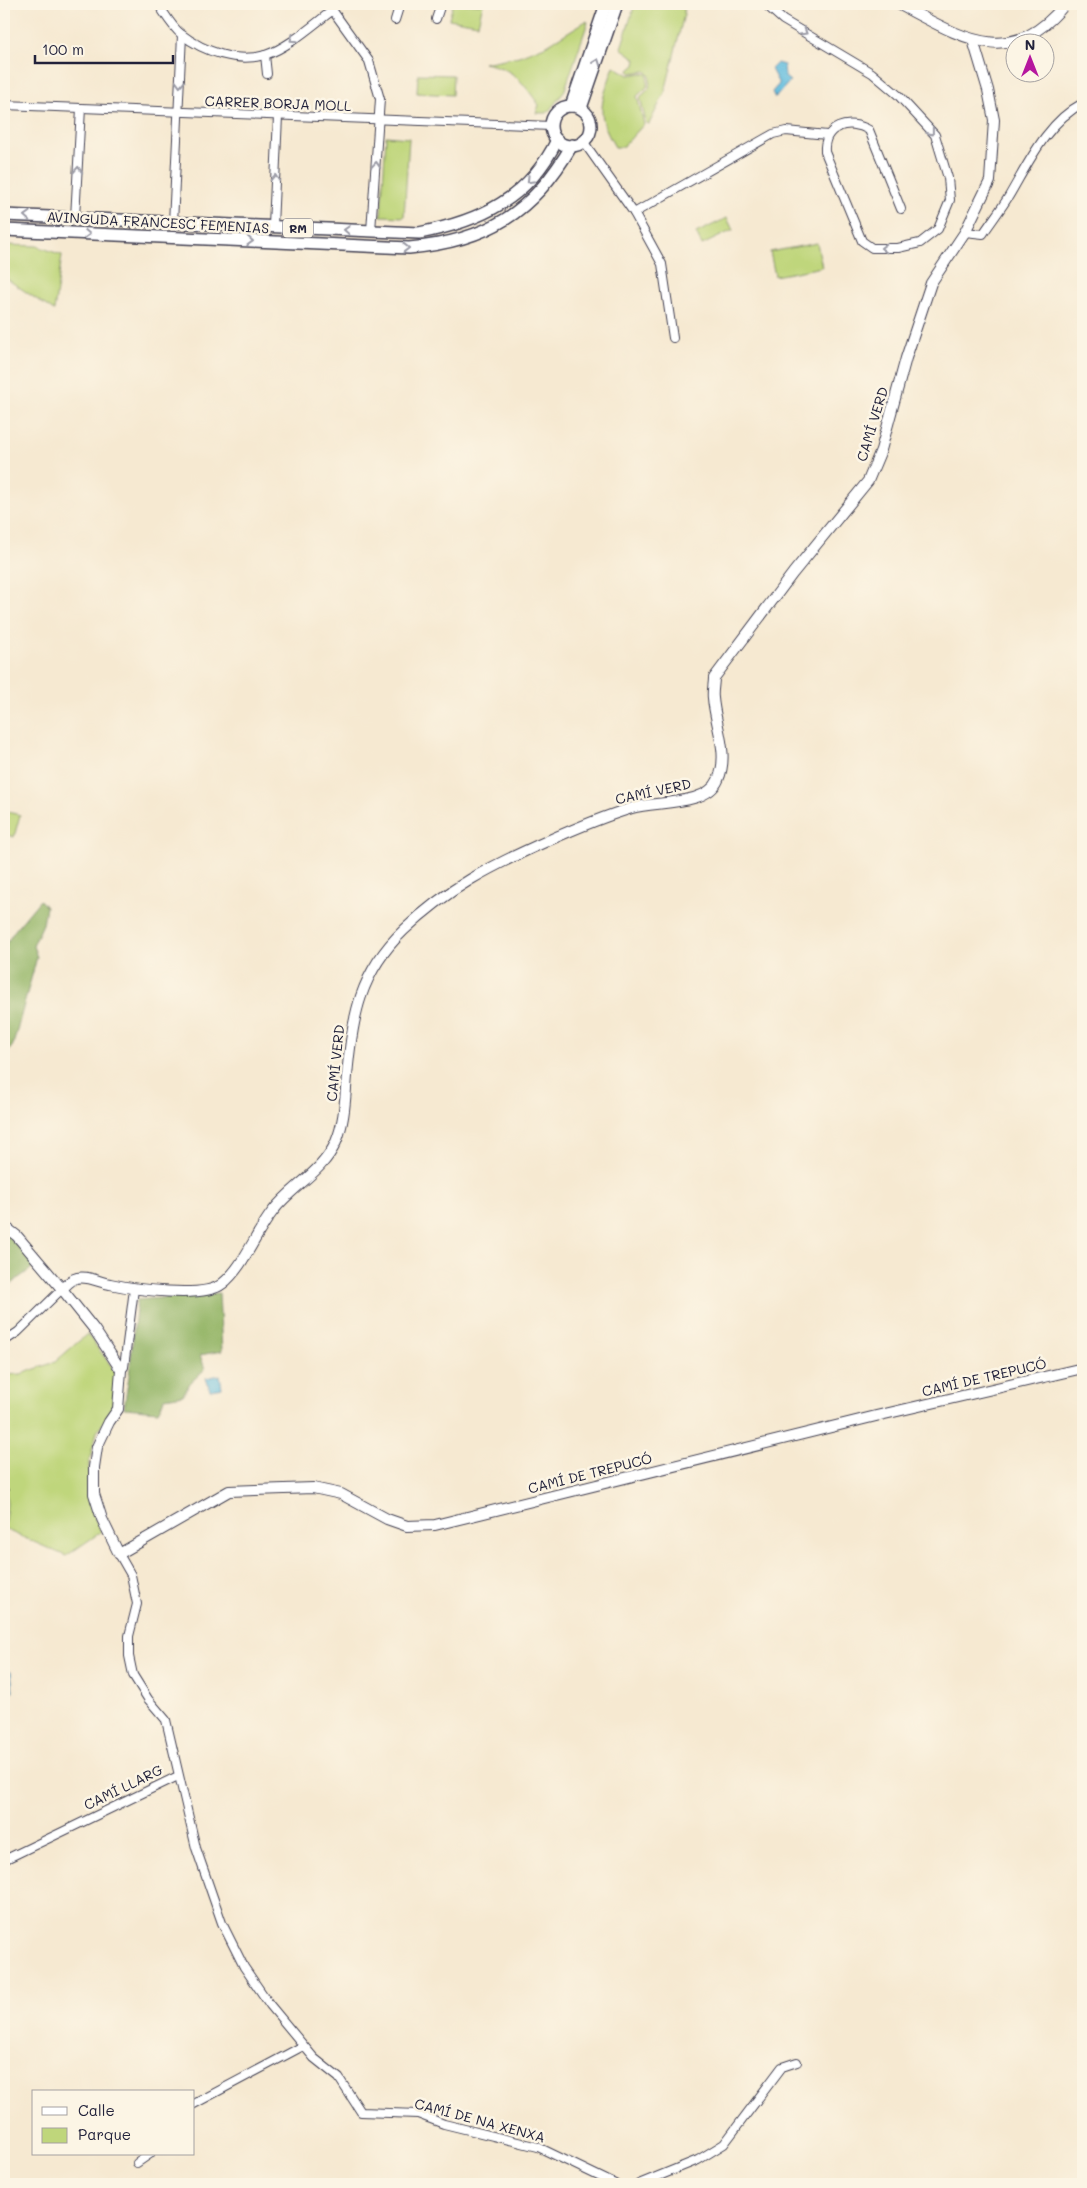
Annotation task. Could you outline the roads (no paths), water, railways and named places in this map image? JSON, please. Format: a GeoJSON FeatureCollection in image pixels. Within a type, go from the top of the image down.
{"type":"FeatureCollection","features":[{"type":"Feature","properties":{"kind":"main road"},"geometry":{"type":"LineString","coordinates":[[576,107],[606,4]]}},
{"type":"Feature","properties":{"kind":"main road"},"geometry":{"type":"LineString","coordinates":[[576,107],[617,4]]}},
{"type":"Feature","properties":{"kind":"main road"},"geometry":{"type":"LineString","coordinates":[[576,107],[563,107],[556,112],[552,118],[551,126],[557,140],[564,144],[577,143]]}},
{"type":"Feature","properties":{"kind":"main road","name":"RM"},"geometry":{"type":"LineString","coordinates":[[576,107],[590,120],[590,128],[577,143]]}},
{"type":"Feature","properties":{"kind":"main road","name":"AVINGUDA FRANCESC FEMENIAS"},"geometry":{"type":"LineString","coordinates":[[4,215],[419,233],[462,223],[485,213],[516,193],[550,155],[557,140]]}},
{"type":"Feature","properties":{"kind":"main road","name":"AVINGUDA FRANCESC FEMENIAS"},"geometry":{"type":"LineString","coordinates":[[4,230],[400,248],[424,247],[480,232],[519,211],[544,188],[577,143]]}},
{"type":"Feature","properties":{"kind":"street"},"geometry":{"type":"LineString","coordinates":[[158,4],[182,35],[224,56],[240,58],[265,55],[288,43],[331,7],[369,61],[380,99],[371,231]]}},
{"type":"Feature","properties":{"kind":"street"},"geometry":{"type":"LineString","coordinates":[[395,20],[400,4]]}},
{"type":"Feature","properties":{"kind":"street"},"geometry":{"type":"LineString","coordinates":[[436,20],[440,4]]}},
{"type":"Feature","properties":{"kind":"street"},"geometry":{"type":"LineString","coordinates":[[765,4],[783,20],[872,73],[898,95],[935,135],[948,178],[950,200],[938,229],[920,243],[898,248],[872,248],[862,241],[825,152],[824,142],[827,135],[840,126],[851,124],[860,125],[870,130],[901,209]]}},
{"type":"Feature","properties":{"kind":"street"},"geometry":{"type":"LineString","coordinates":[[900,4],[948,30],[973,40],[1000,43],[1024,37],[1044,25],[1065,4]]}},
{"type":"Feature","properties":{"kind":"street"},"geometry":{"type":"LineString","coordinates":[[173,223],[182,35]]}},
{"type":"Feature","properties":{"kind":"street","name":"CAMÍ VERD"},"geometry":{"type":"LineString","coordinates":[[62,1289],[74,1279],[86,1278],[134,1289],[197,1291],[221,1286],[234,1271],[273,1210],[319,1168],[336,1144],[344,1116],[351,1028],[358,999],[374,966],[403,931],[443,896],[472,877],[506,859],[607,815],[639,806],[689,800],[710,792],[718,780],[723,745],[712,697],[714,678],[793,573],[868,481],[881,450],[906,358],[931,283],[966,232],[990,181],[994,120],[988,90],[973,40]]}},
{"type":"Feature","properties":{"kind":"street"},"geometry":{"type":"LineString","coordinates":[[265,55],[267,74]]}},
{"type":"Feature","properties":{"kind":"street"},"geometry":{"type":"LineString","coordinates":[[966,232],[983,234],[1008,198],[1029,160],[1055,124],[1072,109],[1083,103]]}},
{"type":"Feature","properties":{"kind":"street","name":"CARRER BORJA MOLL"},"geometry":{"type":"LineString","coordinates":[[4,105],[551,126]]}},
{"type":"Feature","properties":{"kind":"street"},"geometry":{"type":"LineString","coordinates":[[75,218],[81,108]]}},
{"type":"Feature","properties":{"kind":"street"},"geometry":{"type":"LineString","coordinates":[[273,226],[278,116]]}},
{"type":"Feature","properties":{"kind":"street"},"geometry":{"type":"LineString","coordinates":[[634,213],[773,134],[786,131],[827,135]]}},
{"type":"Feature","properties":{"kind":"street"},"geometry":{"type":"LineString","coordinates":[[577,143],[634,213],[662,264],[673,338]]}},
{"type":"Feature","properties":{"kind":"street"},"geometry":{"type":"LineString","coordinates":[[4,1226],[17,1236],[94,1328],[121,1370],[124,1367],[134,1289]]}},
{"type":"Feature","properties":{"kind":"street"},"geometry":{"type":"LineString","coordinates":[[4,1345],[6,1340],[18,1332],[62,1289]]}},
{"type":"Feature","properties":{"kind":"street","name":"CAMÍ DE TREPUCÓ"},"geometry":{"type":"LineString","coordinates":[[119,1554],[229,1491],[313,1488],[341,1494],[387,1519],[407,1526],[435,1525],[876,1416],[1083,1368]]}},
{"type":"Feature","properties":{"kind":"street","name":"CAMÍ LLARG"},"geometry":{"type":"LineString","coordinates":[[4,1860],[178,1776],[166,1720],[148,1699],[133,1675],[129,1656],[129,1636],[137,1604],[131,1576],[102,1519],[94,1494],[97,1447],[109,1422],[118,1409],[121,1370]]}},
{"type":"Feature","properties":{"kind":"street"},"geometry":{"type":"LineString","coordinates":[[4,1491],[4,1497]]}},
{"type":"Feature","properties":{"kind":"street","name":"CAMÍ DE NA XENXA"},"geometry":{"type":"LineString","coordinates":[[178,1776],[196,1848],[222,1923],[244,1966],[270,2005],[314,2058],[338,2078],[361,2112],[418,2114],[444,2124],[538,2147],[614,2184]]}},
{"type":"Feature","properties":{"kind":"street"},"geometry":{"type":"LineString","coordinates":[[195,2103],[303,2046]]}},
{"type":"Feature","properties":{"kind":"street"},"geometry":{"type":"LineString","coordinates":[[639,2184],[698,2160],[724,2144],[782,2067],[797,2062]]}},
{"type":"Feature","properties":{"kind":"street"},"geometry":{"type":"LineString","coordinates":[[137,2163],[147,2156]]}},
{"type":"Feature","properties":{"kind":"water"},"geometry":{"type":"Polygon","coordinates":[[[777,63],[784,65],[785,77],[790,81],[775,98],[772,92],[779,84],[771,69],[777,63]]]}},
{"type":"Feature","properties":{"kind":"water"},"geometry":{"type":"Polygon","coordinates":[[[220,1375],[222,1388],[210,1390],[206,1378],[220,1375]]]}},
{"type":"Feature","properties":{"kind":"water"},"geometry":{"type":"Polygon","coordinates":[[[4,1670],[11,1672],[13,1691],[4,1691],[4,1670]]]}}]}
